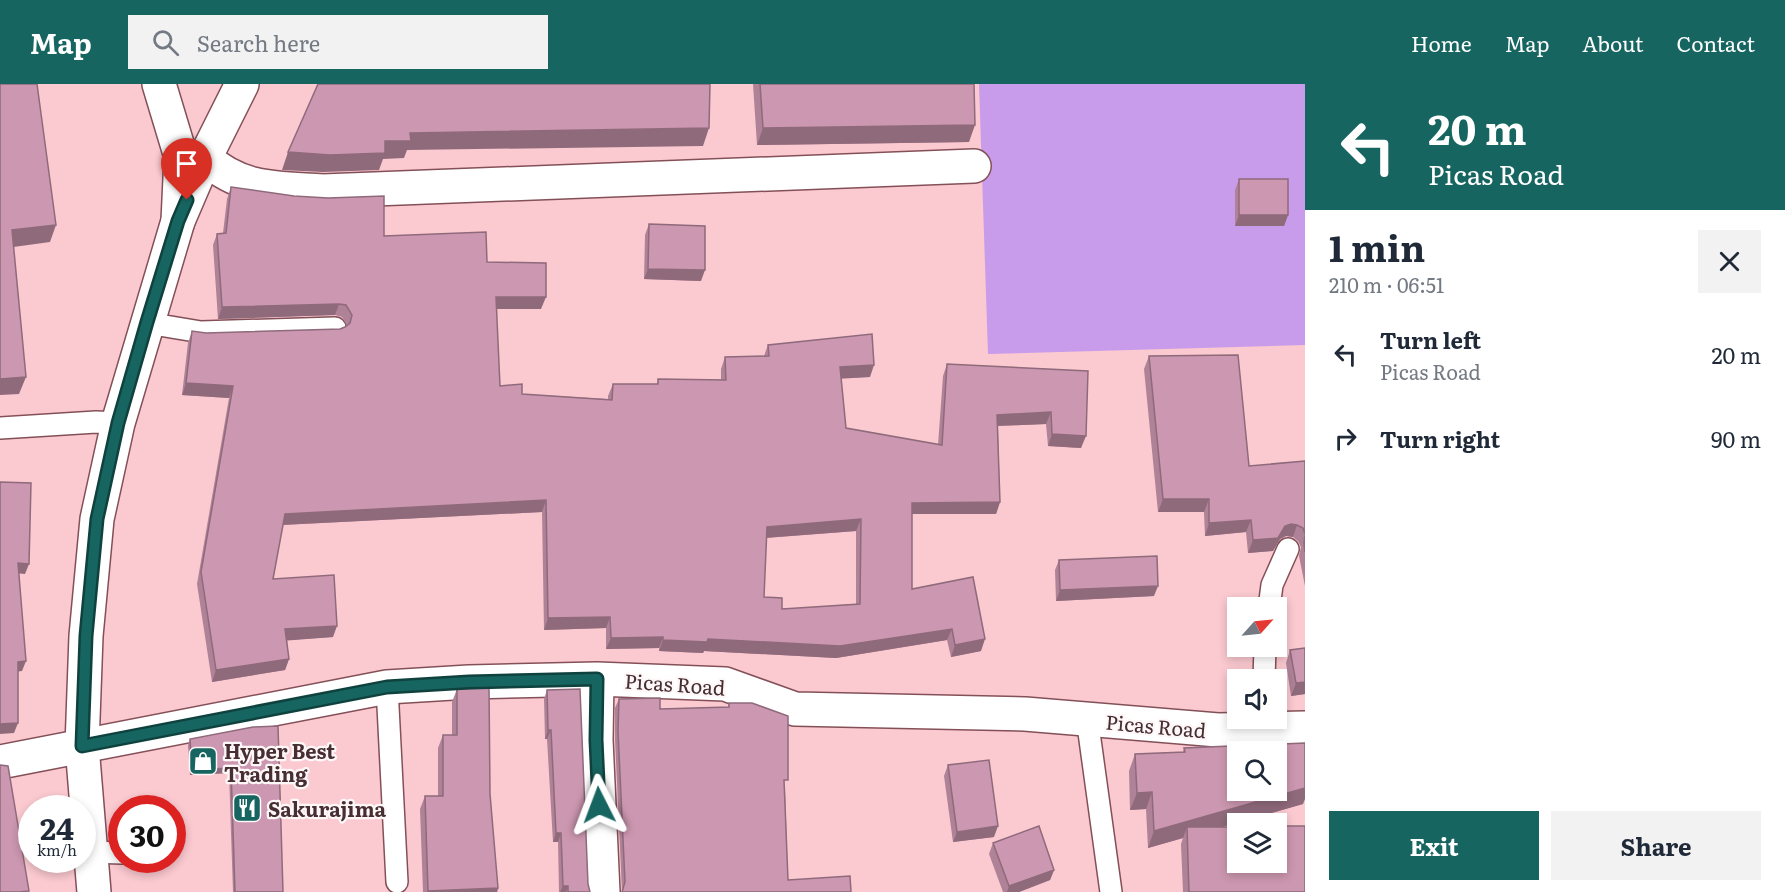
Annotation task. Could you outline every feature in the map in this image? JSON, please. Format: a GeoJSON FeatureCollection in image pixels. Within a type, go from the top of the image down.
{"type":"FeatureCollection","features":[{"type":"Feature","properties":{"kind":"street"},"geometry":{"type":"LineString","coordinates":[[159,84],[181,157],[178,221]]}},
{"type":"Feature","properties":{"kind":"street"},"geometry":{"type":"LineString","coordinates":[[86,795],[82,746],[86,636],[97,519],[118,423],[178,221],[205,158],[242,84]]}},
{"type":"Feature","properties":{"kind":"street"},"geometry":{"type":"LineString","coordinates":[[205,158],[221,172],[257,186],[323,191],[974,166]]}},
{"type":"Feature","properties":{"kind":"street"},"geometry":{"type":"LineString","coordinates":[[597,679],[596,740],[603,892]]}},
{"type":"Feature","properties":{"kind":"street","name":"Picas Road"},"geometry":{"type":"LineString","coordinates":[[0,762],[387,687],[469,682],[597,679],[725,684],[795,709],[1013,714],[1227,729]]}},
{"type":"Feature","properties":{"kind":"street","name":"Picas Road"},"geometry":{"type":"LineString","coordinates":[[1287,727],[1305,728]]}},
{"type":"Feature","properties":{"kind":"street"},"geometry":{"type":"LineString","coordinates":[[92,873],[94,892]]}},
{"type":"Feature","properties":{"kind":"lane"},"geometry":{"type":"LineString","coordinates":[[147,322],[201,332],[335,328]]}},
{"type":"Feature","properties":{"kind":"lane"},"geometry":{"type":"LineString","coordinates":[[0,428],[118,423]]}},
{"type":"Feature","properties":{"kind":"lane"},"geometry":{"type":"LineString","coordinates":[[1270,597],[1272,585],[1288,549]]}},
{"type":"Feature","properties":{"kind":"lane"},"geometry":{"type":"LineString","coordinates":[[387,687],[397,882]]}},
{"type":"Feature","properties":{"kind":"lane"},"geometry":{"type":"LineString","coordinates":[[1087,718],[1111,892]]}},
{"type":"Feature","properties":{"kind":"shaded area"},"geometry":{"type":"Polygon","coordinates":[[[979,84],[1305,84],[1305,345],[988,354],[979,84]]]}},
{"type":"Feature","properties":{"kind":"building"},"geometry":{"type":"Polygon","coordinates":[[[0,84],[37,84],[56,225],[12,230],[26,377],[0,379],[0,84]]]}},
{"type":"Feature","properties":{"kind":"building"},"geometry":{"type":"Polygon","coordinates":[[[318,84],[710,84],[709,128],[410,133],[411,141],[385,141],[385,153],[330,155],[288,152],[318,84]]]}},
{"type":"Feature","properties":{"kind":"building"},"geometry":{"type":"Polygon","coordinates":[[[760,84],[974,84],[975,125],[763,128],[760,84]]]}},
{"type":"Feature","properties":{"kind":"building"},"geometry":{"type":"Polygon","coordinates":[[[1239,179],[1288,179],[1288,215],[1239,215],[1239,179]]]}},
{"type":"Feature","properties":{"kind":"building"},"geometry":{"type":"Polygon","coordinates":[[[231,187],[294,196],[328,198],[384,196],[384,236],[486,232],[487,262],[546,263],[546,297],[496,297],[500,386],[522,384],[522,394],[612,400],[613,384],[658,384],[658,379],[726,380],[725,357],[769,356],[768,345],[872,334],[874,365],[840,367],[846,428],[942,445],[947,364],[1088,371],[1086,436],[1052,434],[1051,412],[997,415],[1000,502],[912,503],[912,589],[973,577],[985,639],[955,645],[952,629],[840,646],[708,639],[707,642],[663,640],[663,637],[611,638],[610,617],[548,618],[546,500],[285,514],[273,579],[334,575],[337,626],[285,629],[289,659],[216,670],[201,572],[233,386],[186,383],[192,331],[206,333],[340,329],[350,323],[352,315],[346,305],[339,304],[222,307],[217,234],[226,233],[231,187]],[[861,519],[767,527],[764,597],[782,598],[782,609],[860,604],[861,519]]]}},
{"type":"Feature","properties":{"kind":"building"},"geometry":{"type":"Polygon","coordinates":[[[649,224],[705,226],[705,270],[648,269],[649,224]]]}},
{"type":"Feature","properties":{"kind":"building"},"geometry":{"type":"Polygon","coordinates":[[[1238,355],[1249,466],[1305,461],[1305,534],[1303,528],[1291,524],[1285,526],[1278,538],[1253,540],[1251,520],[1209,523],[1209,499],[1163,499],[1149,356],[1238,355]]]}},
{"type":"Feature","properties":{"kind":"building"},"geometry":{"type":"Polygon","coordinates":[[[0,482],[31,483],[29,564],[18,563],[26,661],[18,662],[18,723],[0,724],[0,482]]]}},
{"type":"Feature","properties":{"kind":"building"},"geometry":{"type":"Polygon","coordinates":[[[1157,556],[1158,586],[1060,590],[1059,560],[1157,556]]]}},
{"type":"Feature","properties":{"kind":"building"},"geometry":{"type":"Polygon","coordinates":[[[1305,648],[1305,682],[1296,683],[1290,650],[1305,648]]]}},
{"type":"Feature","properties":{"kind":"building"},"geometry":{"type":"Polygon","coordinates":[[[489,688],[490,794],[498,888],[428,891],[425,796],[443,796],[443,735],[457,735],[457,689],[489,688]]]}},
{"type":"Feature","properties":{"kind":"building"},"geometry":{"type":"Polygon","coordinates":[[[580,689],[590,892],[568,892],[568,886],[563,886],[561,833],[556,833],[547,690],[580,689]]]}},
{"type":"Feature","properties":{"kind":"building"},"geometry":{"type":"Polygon","coordinates":[[[660,698],[660,709],[729,707],[729,703],[752,703],[788,716],[788,780],[784,780],[788,880],[850,876],[851,892],[622,892],[625,882],[618,731],[619,699],[660,698]]]}},
{"type":"Feature","properties":{"kind":"building"},"geometry":{"type":"Polygon","coordinates":[[[278,726],[283,892],[235,892],[231,768],[192,770],[190,739],[253,727],[278,726]]]}},
{"type":"Feature","properties":{"kind":"building"},"geometry":{"type":"Polygon","coordinates":[[[1305,743],[1305,788],[1287,793],[1287,744],[1305,743]]]}},
{"type":"Feature","properties":{"kind":"building"},"geometry":{"type":"Polygon","coordinates":[[[1227,746],[1227,801],[1259,801],[1154,831],[1152,792],[1137,793],[1135,754],[1185,752],[1184,748],[1227,746]]]}},
{"type":"Feature","properties":{"kind":"building"},"geometry":{"type":"Polygon","coordinates":[[[989,760],[998,826],[957,832],[948,765],[989,760]]]}},
{"type":"Feature","properties":{"kind":"building"},"geometry":{"type":"Polygon","coordinates":[[[0,765],[8,766],[18,826],[18,873],[26,873],[29,891],[0,892],[0,765]]]}},
{"type":"Feature","properties":{"kind":"building"},"geometry":{"type":"Polygon","coordinates":[[[1039,826],[1054,870],[1009,886],[993,843],[1039,826]]]}},
{"type":"Feature","properties":{"kind":"building"},"geometry":{"type":"Polygon","coordinates":[[[1287,826],[1305,826],[1305,892],[1189,892],[1187,827],[1227,827],[1227,873],[1287,873],[1287,826]]]}},
{"type":"Feature","properties":{"kind":"place","name":"Hyper Best Trading"},"geometry":{"type":"Point","coordinates":[203,761]}},
{"type":"Feature","properties":{"kind":"place","name":"Sakurajima"},"geometry":{"type":"Point","coordinates":[247,808]}},
{"type":"Feature","properties":{"kind":"route"},"geometry":{"type":"LineString","coordinates":[[187,200],[178,221],[118,423],[97,519],[82,694],[82,746],[387,687],[469,682],[597,679],[596,740],[599,805]]}}]}
